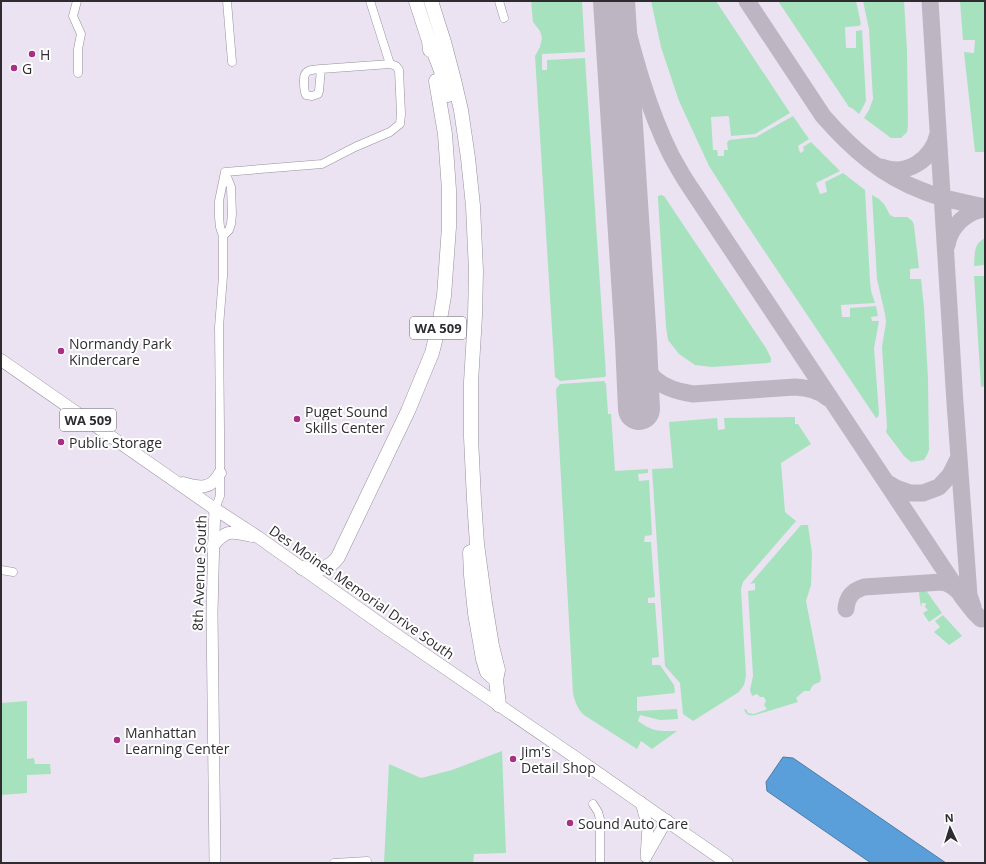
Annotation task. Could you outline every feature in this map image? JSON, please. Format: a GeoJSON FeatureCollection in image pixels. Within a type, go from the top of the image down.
{"type":"FeatureCollection","features":[{"type":"Feature","properties":{"kind":"highway","name":"WA 509"},"geometry":{"type":"LineString","coordinates":[[302,568],[320,569],[328,566],[335,560],[340,552],[408,411],[432,353],[439,325],[444,296],[449,227],[449,190],[445,134],[429,41],[416,1]]}},
{"type":"Feature","properties":{"kind":"highway"},"geometry":{"type":"LineString","coordinates":[[431,1],[444,42],[461,110],[473,206],[476,272],[471,390],[471,437],[474,500],[477,544],[483,591],[492,646],[498,670],[496,680],[499,705]]}},
{"type":"Feature","properties":{"kind":"highway"},"geometry":{"type":"LineString","coordinates":[[429,41],[445,83],[455,126],[465,189],[469,255],[464,429],[471,575],[475,613],[487,672],[496,680]]}},
{"type":"Feature","properties":{"kind":"main road","name":"Des Moines Memorial Drive South"},"geometry":{"type":"LineString","coordinates":[[1,360],[727,863]]}},
{"type":"Feature","properties":{"kind":"main road"},"geometry":{"type":"LineString","coordinates":[[174,481],[200,487],[207,486],[213,483],[220,473]]}},
{"type":"Feature","properties":{"kind":"main road"},"geometry":{"type":"LineString","coordinates":[[214,546],[221,537],[230,532],[258,537]]}},
{"type":"Feature","properties":{"kind":"street"},"geometry":{"type":"LineString","coordinates":[[77,1],[73,16],[80,34],[78,49],[78,72]]}},
{"type":"Feature","properties":{"kind":"street"},"geometry":{"type":"LineString","coordinates":[[227,1],[232,62]]}},
{"type":"Feature","properties":{"kind":"street"},"geometry":{"type":"LineString","coordinates":[[370,1],[390,64]]}},
{"type":"Feature","properties":{"kind":"street"},"geometry":{"type":"LineString","coordinates":[[499,1],[504,18]]}},
{"type":"Feature","properties":{"kind":"street"},"geometry":{"type":"LineString","coordinates":[[225,172],[322,164],[355,147],[390,132],[400,124],[399,70],[396,66],[390,64],[321,69]]}},
{"type":"Feature","properties":{"kind":"street","name":"8th Avenue South"},"geometry":{"type":"LineString","coordinates":[[223,236],[229,230],[232,214],[231,187],[225,172]]}},
{"type":"Feature","properties":{"kind":"street","name":"8th Avenue South"},"geometry":{"type":"LineString","coordinates":[[215,863],[212,621],[215,509],[220,496],[219,327],[223,276],[223,236],[218,217],[219,201],[225,172]]}},
{"type":"Feature","properties":{"kind":"street"},"geometry":{"type":"LineString","coordinates":[[1,570],[13,572]]}},
{"type":"Feature","properties":{"kind":"street"},"geometry":{"type":"LineString","coordinates":[[641,802],[648,828],[644,860]]}},
{"type":"Feature","properties":{"kind":"street"},"geometry":{"type":"LineString","coordinates":[[593,804],[600,819],[600,863]]}},
{"type":"Feature","properties":{"kind":"street"},"geometry":{"type":"LineString","coordinates":[[644,860],[667,820]]}},
{"type":"Feature","properties":{"kind":"street"},"geometry":{"type":"LineString","coordinates":[[334,863],[367,861]]}},
{"type":"Feature","properties":{"kind":"green space"},"geometry":{"type":"Polygon","coordinates":[[[531,1],[582,1],[585,52],[542,54],[542,70],[547,70],[547,60],[585,58],[605,377],[560,381],[555,377],[535,56],[540,47],[542,38],[540,31],[533,22],[531,1]]]}},
{"type":"Feature","properties":{"kind":"green space"},"geometry":{"type":"Polygon","coordinates":[[[651,1],[716,1],[790,113],[755,134],[731,136],[728,116],[711,117],[713,150],[717,150],[718,156],[724,156],[724,150],[728,150],[727,143],[729,140],[756,137],[793,116],[809,139],[798,146],[800,153],[804,151],[803,147],[811,142],[840,171],[816,183],[820,194],[827,192],[825,182],[843,173],[865,190],[870,281],[871,291],[875,303],[841,305],[842,317],[850,317],[850,308],[876,306],[878,316],[871,317],[872,321],[879,321],[874,348],[878,417],[876,418],[709,166],[679,101],[661,47],[651,1]]]}},
{"type":"Feature","properties":{"kind":"green space"},"geometry":{"type":"Polygon","coordinates":[[[778,1],[856,1],[861,24],[859,26],[845,27],[846,48],[856,48],[856,31],[862,30],[866,101],[859,114],[849,107],[778,1]]]}},
{"type":"Feature","properties":{"kind":"green space"},"geometry":{"type":"Polygon","coordinates":[[[863,1],[904,1],[907,50],[908,126],[907,132],[901,138],[891,138],[864,118],[873,99],[869,29],[863,1]]]}},
{"type":"Feature","properties":{"kind":"green space"},"geometry":{"type":"Polygon","coordinates":[[[960,1],[985,1],[985,155],[984,152],[975,152],[964,52],[974,53],[975,40],[963,40],[960,1]]]}},
{"type":"Feature","properties":{"kind":"green space"},"geometry":{"type":"Polygon","coordinates":[[[872,195],[884,204],[890,215],[894,217],[907,217],[913,222],[914,226],[919,268],[910,269],[910,279],[921,279],[928,379],[929,450],[924,460],[911,462],[904,456],[886,432],[887,427],[882,347],[886,322],[877,279],[872,195]]]}},
{"type":"Feature","properties":{"kind":"green space"},"geometry":{"type":"Polygon","coordinates":[[[658,196],[664,196],[766,348],[771,358],[771,362],[712,367],[695,365],[679,354],[668,340],[658,199],[658,196]]]}},
{"type":"Feature","properties":{"kind":"green space"},"geometry":{"type":"Polygon","coordinates":[[[985,238],[985,265],[974,266],[975,253],[978,243],[985,238]]]}},
{"type":"Feature","properties":{"kind":"green space"},"geometry":{"type":"Polygon","coordinates":[[[974,276],[985,276],[985,386],[981,387],[974,276]]]}},
{"type":"Feature","properties":{"kind":"green space"},"geometry":{"type":"Polygon","coordinates":[[[604,381],[606,384],[608,414],[611,414],[615,471],[648,469],[648,473],[638,474],[639,481],[649,480],[652,535],[645,536],[644,542],[651,542],[655,597],[648,598],[648,603],[655,603],[659,657],[652,658],[652,665],[660,665],[674,685],[675,693],[637,697],[637,711],[677,709],[678,719],[660,720],[640,715],[638,721],[652,729],[660,731],[677,731],[652,749],[641,741],[637,749],[584,715],[577,705],[573,693],[556,389],[560,384],[604,381]]]}},
{"type":"Feature","properties":{"kind":"green space"},"geometry":{"type":"Polygon","coordinates":[[[795,417],[795,424],[798,424],[811,444],[781,463],[785,512],[796,521],[743,582],[741,589],[746,676],[744,685],[739,692],[693,721],[683,714],[680,683],[665,666],[652,469],[673,468],[669,422],[717,418],[718,430],[725,429],[724,418],[795,417]]]}},
{"type":"Feature","properties":{"kind":"green space"},"geometry":{"type":"Polygon","coordinates":[[[801,525],[808,525],[812,553],[811,585],[806,601],[821,678],[820,682],[816,683],[810,691],[804,691],[796,698],[798,702],[755,715],[750,715],[744,710],[746,709],[748,713],[754,714],[767,709],[764,705],[766,701],[764,697],[760,697],[757,694],[752,696],[750,690],[753,676],[748,591],[755,590],[755,583],[750,584],[801,525]]]}},
{"type":"Feature","properties":{"kind":"green space"},"geometry":{"type":"Polygon","coordinates":[[[919,589],[925,589],[942,613],[929,622],[923,613],[928,610],[925,607],[926,603],[922,603],[921,607],[919,589]]]}},
{"type":"Feature","properties":{"kind":"green space"},"geometry":{"type":"Polygon","coordinates":[[[943,615],[962,636],[949,645],[934,632],[940,627],[935,621],[943,615]]]}},
{"type":"Feature","properties":{"kind":"green space"},"geometry":{"type":"Polygon","coordinates":[[[27,701],[27,759],[34,758],[35,764],[50,764],[51,774],[27,775],[27,793],[1,795],[1,703],[27,701]]]}},
{"type":"Feature","properties":{"kind":"green space"},"geometry":{"type":"Polygon","coordinates":[[[502,751],[506,853],[474,854],[473,863],[384,863],[389,764],[421,778],[452,770],[502,751]]]}},
{"type":"Feature","properties":{"kind":"water"},"geometry":{"type":"Polygon","coordinates":[[[783,757],[793,758],[946,863],[871,863],[767,791],[766,782],[783,757]]]}},
{"type":"Feature","properties":{"kind":"taxiway"},"geometry":{"type":"LineString","coordinates":[[620,1],[648,99],[662,137],[687,183],[963,598],[981,619]]}},
{"type":"Feature","properties":{"kind":"taxiway"},"geometry":{"type":"LineString","coordinates":[[747,1],[823,116],[856,150],[881,169],[908,185],[938,196],[985,207]]}},
{"type":"Feature","properties":{"kind":"taxiway"},"geometry":{"type":"LineString","coordinates":[[930,1],[955,403],[969,595],[973,607]]}},
{"type":"Feature","properties":{"kind":"taxiway"},"geometry":{"type":"LineString","coordinates":[[881,167],[890,170],[900,170],[917,164],[930,152],[938,134]]}},
{"type":"Feature","properties":{"kind":"taxiway"},"geometry":{"type":"LineString","coordinates":[[947,245],[955,226],[960,221],[971,213],[985,209]]}},
{"type":"Feature","properties":{"kind":"taxiway"},"geometry":{"type":"LineString","coordinates":[[636,342],[639,354],[644,364],[655,379],[671,389],[681,392],[693,394],[795,387],[813,390],[828,398]]}},
{"type":"Feature","properties":{"kind":"taxiway"},"geometry":{"type":"LineString","coordinates":[[886,482],[896,488],[910,493],[923,493],[939,487],[950,475],[959,457]]}},
{"type":"Feature","properties":{"kind":"taxiway"},"geometry":{"type":"LineString","coordinates":[[846,609],[851,595],[856,590],[864,587],[942,582],[951,585],[958,591]]}},
{"type":"Feature","properties":{"kind":"runway"},"geometry":{"type":"LineString","coordinates":[[614,1],[639,409]]}},
{"type":"Feature","properties":{"kind":"place","name":"H"},"geometry":{"type":"Point","coordinates":[32,54]}},
{"type":"Feature","properties":{"kind":"place","name":"G"},"geometry":{"type":"Point","coordinates":[14,68]}},
{"type":"Feature","properties":{"kind":"place","name":"Normandy Park Kindercare"},"geometry":{"type":"Point","coordinates":[61,351]}},
{"type":"Feature","properties":{"kind":"place","name":"Puget Sound Skills Center"},"geometry":{"type":"Point","coordinates":[297,419]}},
{"type":"Feature","properties":{"kind":"place","name":"Public Storage"},"geometry":{"type":"Point","coordinates":[61,442]}},
{"type":"Feature","properties":{"kind":"place","name":"Manhattan Learning Center"},"geometry":{"type":"Point","coordinates":[117,740]}},
{"type":"Feature","properties":{"kind":"place","name":"Jim's Detail Shop"},"geometry":{"type":"Point","coordinates":[513,759]}},
{"type":"Feature","properties":{"kind":"place","name":"Sound Auto Care"},"geometry":{"type":"Point","coordinates":[570,823]}}]}
